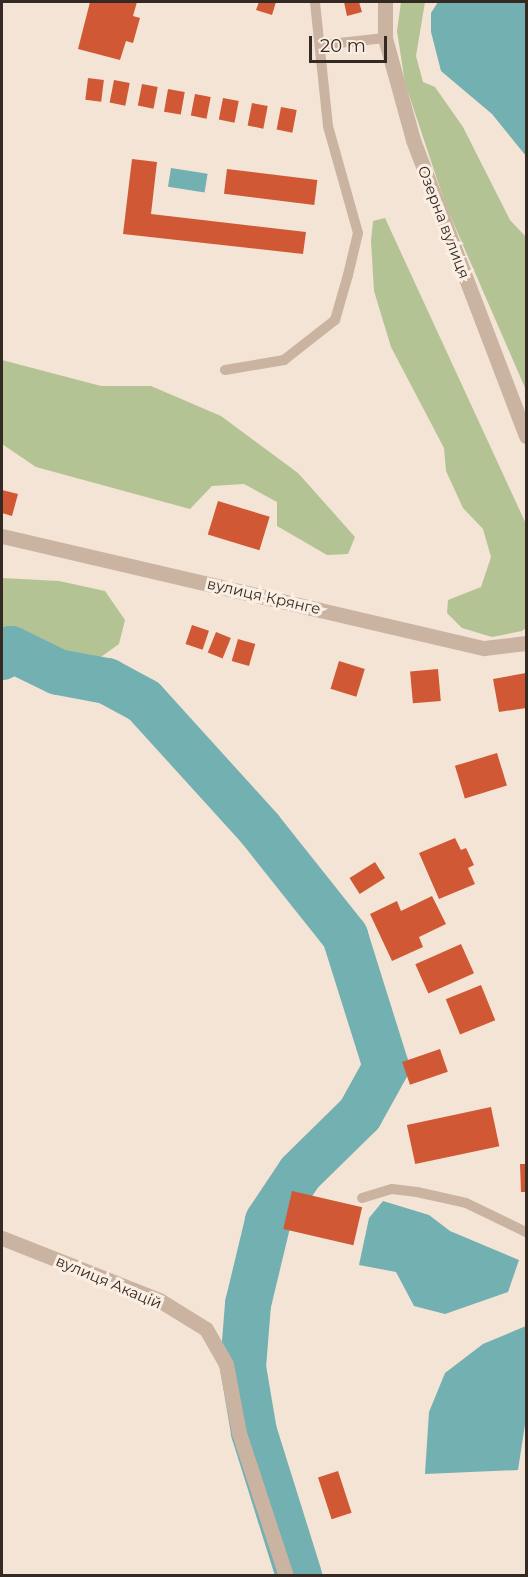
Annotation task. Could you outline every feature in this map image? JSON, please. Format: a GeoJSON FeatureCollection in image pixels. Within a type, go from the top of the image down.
{"type":"FeatureCollection","features":[{"type":"Feature","properties":{"kind":"street","name":"Озерна вулиця"},"geometry":{"type":"LineString","coordinates":[[385,2],[385,38],[413,140],[526,436]]}},
{"type":"Feature","properties":{"kind":"street","name":"вулиця Крянге"},"geometry":{"type":"LineString","coordinates":[[2,536],[484,648],[526,643]]}},
{"type":"Feature","properties":{"kind":"street","name":"вулиця Акацій"},"geometry":{"type":"LineString","coordinates":[[2,1238],[159,1300],[206,1329],[226,1364],[239,1433],[286,1575]]}},
{"type":"Feature","properties":{"kind":"lane"},"geometry":{"type":"LineString","coordinates":[[225,370],[284,360],[334,320],[348,275],[358,233],[328,126],[315,2]]}},
{"type":"Feature","properties":{"kind":"lane"},"geometry":{"type":"LineString","coordinates":[[321,45],[385,38]]}},
{"type":"Feature","properties":{"kind":"lane"},"geometry":{"type":"LineString","coordinates":[[362,1198],[392,1190],[417,1192],[466,1203],[526,1232]]}},
{"type":"Feature","properties":{"kind":"green space"},"geometry":{"type":"Polygon","coordinates":[[[401,2],[425,2],[416,56],[423,82],[435,87],[463,127],[510,220],[526,237],[526,390],[446,206],[405,83],[397,31],[401,2]]]}},
{"type":"Feature","properties":{"kind":"green space"},"geometry":{"type":"Polygon","coordinates":[[[385,218],[526,524],[526,628],[522,631],[492,637],[462,628],[447,613],[448,600],[481,587],[491,557],[483,529],[463,508],[446,471],[444,448],[391,347],[374,291],[371,241],[373,221],[385,218]]]}},
{"type":"Feature","properties":{"kind":"green space"},"geometry":{"type":"Polygon","coordinates":[[[2,360],[101,386],[151,386],[221,416],[298,473],[355,537],[348,554],[327,555],[277,526],[277,502],[244,484],[212,486],[190,509],[36,467],[2,444],[2,360]]]}},
{"type":"Feature","properties":{"kind":"green space"},"geometry":{"type":"Polygon","coordinates":[[[2,578],[59,581],[105,591],[125,620],[119,644],[98,659],[50,646],[2,642],[2,578]]]}},
{"type":"Feature","properties":{"kind":"water"},"geometry":{"type":"Polygon","coordinates":[[[438,2],[526,2],[526,156],[492,114],[441,71],[431,32],[431,13],[438,2]]]}},
{"type":"Feature","properties":{"kind":"water"},"geometry":{"type":"Polygon","coordinates":[[[171,168],[208,174],[205,193],[168,187],[171,168]]]}},
{"type":"Feature","properties":{"kind":"water"},"geometry":{"type":"Polygon","coordinates":[[[383,1201],[429,1215],[450,1231],[519,1260],[508,1292],[445,1314],[414,1306],[396,1272],[359,1265],[369,1218],[383,1201]]]}},
{"type":"Feature","properties":{"kind":"water"},"geometry":{"type":"Polygon","coordinates":[[[526,1326],[526,1418],[518,1470],[425,1474],[429,1412],[445,1373],[483,1344],[526,1326]]]}},
{"type":"Feature","properties":{"kind":"building"},"geometry":{"type":"Polygon","coordinates":[[[90,2],[137,2],[133,16],[140,18],[133,43],[126,41],[120,60],[78,49],[90,2]]]}},
{"type":"Feature","properties":{"kind":"building"},"geometry":{"type":"Polygon","coordinates":[[[259,2],[276,2],[272,15],[256,10],[259,2]]]}},
{"type":"Feature","properties":{"kind":"building"},"geometry":{"type":"Polygon","coordinates":[[[344,2],[359,2],[362,12],[347,16],[344,2]]]}},
{"type":"Feature","properties":{"kind":"building"},"geometry":{"type":"Polygon","coordinates":[[[88,78],[104,80],[101,102],[85,100],[88,78]]]}},
{"type":"Feature","properties":{"kind":"building"},"geometry":{"type":"Polygon","coordinates":[[[114,80],[130,83],[125,106],[110,103],[114,80]]]}},
{"type":"Feature","properties":{"kind":"building"},"geometry":{"type":"Polygon","coordinates":[[[142,84],[158,87],[154,109],[138,106],[142,84]]]}},
{"type":"Feature","properties":{"kind":"building"},"geometry":{"type":"Polygon","coordinates":[[[168,89],[185,92],[181,115],[164,112],[168,89]]]}},
{"type":"Feature","properties":{"kind":"building"},"geometry":{"type":"Polygon","coordinates":[[[195,94],[211,97],[207,119],[191,116],[195,94]]]}},
{"type":"Feature","properties":{"kind":"building"},"geometry":{"type":"Polygon","coordinates":[[[223,98],[239,101],[235,123],[219,120],[223,98]]]}},
{"type":"Feature","properties":{"kind":"building"},"geometry":{"type":"Polygon","coordinates":[[[252,103],[268,106],[263,129],[248,126],[252,103]]]}},
{"type":"Feature","properties":{"kind":"building"},"geometry":{"type":"Polygon","coordinates":[[[281,107],[297,110],[292,133],[277,130],[281,107]]]}},
{"type":"Feature","properties":{"kind":"building"},"geometry":{"type":"Polygon","coordinates":[[[132,159],[157,162],[151,214],[306,232],[303,254],[123,234],[132,159]]]}},
{"type":"Feature","properties":{"kind":"building"},"geometry":{"type":"Polygon","coordinates":[[[227,169],[317,180],[314,205],[224,194],[227,169]]]}},
{"type":"Feature","properties":{"kind":"building"},"geometry":{"type":"Polygon","coordinates":[[[2,490],[18,494],[12,516],[2,513],[2,490]]]}},
{"type":"Feature","properties":{"kind":"building"},"geometry":{"type":"Polygon","coordinates":[[[218,501],[270,517],[259,550],[208,534],[218,501]]]}},
{"type":"Feature","properties":{"kind":"building"},"geometry":{"type":"Polygon","coordinates":[[[192,625],[209,631],[203,650],[185,644],[192,625]]]}},
{"type":"Feature","properties":{"kind":"building"},"geometry":{"type":"Polygon","coordinates":[[[216,632],[231,638],[223,658],[208,652],[216,632]]]}},
{"type":"Feature","properties":{"kind":"building"},"geometry":{"type":"Polygon","coordinates":[[[238,639],[255,644],[249,666],[232,661],[238,639]]]}},
{"type":"Feature","properties":{"kind":"building"},"geometry":{"type":"Polygon","coordinates":[[[339,661],[365,669],[356,697],[331,689],[339,661]]]}},
{"type":"Feature","properties":{"kind":"building"},"geometry":{"type":"Polygon","coordinates":[[[438,669],[441,701],[413,703],[410,671],[438,669]]]}},
{"type":"Feature","properties":{"kind":"building"},"geometry":{"type":"Polygon","coordinates":[[[526,673],[526,708],[499,712],[493,679],[526,673]]]}},
{"type":"Feature","properties":{"kind":"building"},"geometry":{"type":"Polygon","coordinates":[[[497,753],[507,786],[465,798],[455,766],[497,753]]]}},
{"type":"Feature","properties":{"kind":"building"},"geometry":{"type":"Polygon","coordinates":[[[455,838],[461,850],[466,848],[474,865],[468,868],[475,884],[439,899],[419,853],[455,838]]]}},
{"type":"Feature","properties":{"kind":"building"},"geometry":{"type":"Polygon","coordinates":[[[375,862],[385,878],[360,894],[350,878],[375,862]]]}},
{"type":"Feature","properties":{"kind":"building"},"geometry":{"type":"Polygon","coordinates":[[[432,896],[446,924],[419,937],[423,947],[392,961],[370,914],[397,901],[401,911],[432,896]]]}},
{"type":"Feature","properties":{"kind":"building"},"geometry":{"type":"Polygon","coordinates":[[[461,944],[474,973],[428,994],[415,964],[461,944]]]}},
{"type":"Feature","properties":{"kind":"building"},"geometry":{"type":"Polygon","coordinates":[[[481,985],[495,1020],[460,1034],[446,999],[481,985]]]}},
{"type":"Feature","properties":{"kind":"building"},"geometry":{"type":"Polygon","coordinates":[[[440,1049],[448,1072],[410,1085],[402,1062],[440,1049]]]}},
{"type":"Feature","properties":{"kind":"building"},"geometry":{"type":"Polygon","coordinates":[[[491,1107],[499,1146],[415,1164],[407,1125],[491,1107]]]}},
{"type":"Feature","properties":{"kind":"building"},"geometry":{"type":"Polygon","coordinates":[[[520,1164],[526,1164],[526,1192],[521,1192],[520,1164]]]}},
{"type":"Feature","properties":{"kind":"building"},"geometry":{"type":"Polygon","coordinates":[[[292,1191],[362,1207],[353,1245],[283,1229],[292,1191]]]}},
{"type":"Feature","properties":{"kind":"building"},"geometry":{"type":"Polygon","coordinates":[[[338,1471],[352,1513],[332,1519],[318,1477],[338,1471]]]}},
{"type":"Feature","properties":{"kind":"waterway"},"geometry":{"type":"LineString","coordinates":[[2,657],[11,649],[58,672],[107,681],[144,701],[260,829],[345,936],[386,1067],[360,1114],[300,1173],[268,1221],[248,1304],[243,1367],[254,1432],[299,1576]]}}]}
